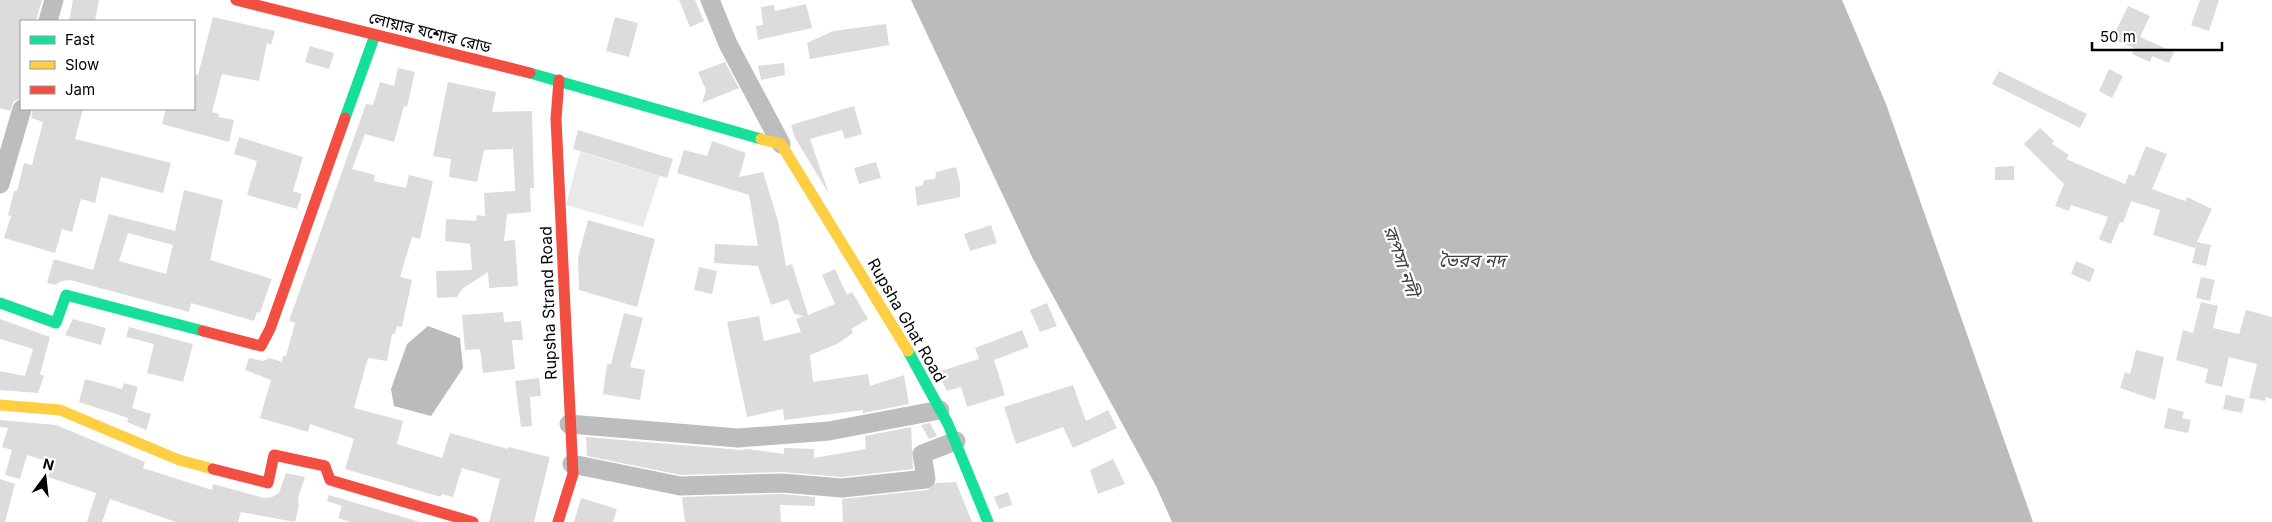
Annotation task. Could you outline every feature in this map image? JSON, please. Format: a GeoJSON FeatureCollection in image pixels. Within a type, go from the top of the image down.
{"type":"FeatureCollection","features":[{"type":"Feature","properties":{"kind":"street"},"geometry":{"type":"LineString","coordinates":[[48,20],[54,0]]}},
{"type":"Feature","properties":{"kind":"street","name":"লোয়ার যশোর রোড"},"geometry":{"type":"LineString","coordinates":[[236,0],[559,80],[674,115],[781,144]]}},
{"type":"Feature","properties":{"kind":"street"},"geometry":{"type":"LineString","coordinates":[[710,0],[728,44],[781,144]]}},
{"type":"Feature","properties":{"kind":"street"},"geometry":{"type":"LineString","coordinates":[[0,303],[56,323],[66,295],[261,346],[270,329],[375,35]]}},
{"type":"Feature","properties":{"kind":"street","name":"Rupsha Strand Road"},"geometry":{"type":"LineString","coordinates":[[558,522],[573,474],[569,424],[556,119],[559,80]]}},
{"type":"Feature","properties":{"kind":"street"},"geometry":{"type":"LineString","coordinates":[[0,184],[22,110]]}},
{"type":"Feature","properties":{"kind":"street","name":"Rupsha Ghat Road"},"geometry":{"type":"LineString","coordinates":[[781,144],[898,334],[940,410],[956,441],[988,522]]}},
{"type":"Feature","properties":{"kind":"street"},"geometry":{"type":"LineString","coordinates":[[0,405],[60,410],[179,460],[268,483],[274,455],[325,466],[330,480],[472,522]]}},
{"type":"Feature","properties":{"kind":"street"},"geometry":{"type":"LineString","coordinates":[[569,424],[738,438],[829,431],[940,410]]}},
{"type":"Feature","properties":{"kind":"street"},"geometry":{"type":"LineString","coordinates":[[572,464],[680,486],[782,483],[842,488],[926,479],[922,454],[956,441]]}},
{"type":"Feature","properties":{"kind":"shaded area"},"geometry":{"type":"Polygon","coordinates":[[[580,152],[660,176],[643,227],[566,205],[580,152]]]}},
{"type":"Feature","properties":{"kind":"water","name":"ভৈরব নদ"},"geometry":{"type":"Polygon","coordinates":[[[911,0],[1842,0],[1886,104],[2033,522],[1172,522],[1156,486],[1033,259],[911,0]]]}},
{"type":"Feature","properties":{"kind":"water"},"geometry":{"type":"Polygon","coordinates":[[[428,326],[460,338],[463,368],[431,416],[394,406],[391,389],[407,344],[428,326]]]}},
{"type":"Feature","properties":{"kind":"building"},"geometry":{"type":"Polygon","coordinates":[[[0,0],[42,0],[36,20],[20,20],[20,98],[14,101],[10,111],[0,108],[0,0]]]}},
{"type":"Feature","properties":{"kind":"building"},"geometry":{"type":"Polygon","coordinates":[[[73,0],[99,0],[95,20],[69,20],[73,0]]]}},
{"type":"Feature","properties":{"kind":"building"},"geometry":{"type":"Polygon","coordinates":[[[679,0],[695,0],[704,21],[690,27],[679,0]]]}},
{"type":"Feature","properties":{"kind":"building"},"geometry":{"type":"Polygon","coordinates":[[[2200,0],[2219,0],[2209,31],[2191,25],[2200,0]]]}},
{"type":"Feature","properties":{"kind":"building"},"geometry":{"type":"Polygon","coordinates":[[[806,4],[812,28],[758,40],[756,26],[763,25],[761,7],[774,5],[775,11],[806,4]]]}},
{"type":"Feature","properties":{"kind":"building"},"geometry":{"type":"Polygon","coordinates":[[[2128,6],[2150,16],[2140,37],[2174,52],[2169,63],[2152,56],[2150,62],[2132,54],[2134,48],[2112,39],[2128,6]]]}},
{"type":"Feature","properties":{"kind":"building"},"geometry":{"type":"Polygon","coordinates":[[[213,17],[275,31],[271,45],[267,43],[259,81],[222,74],[212,112],[219,114],[218,117],[234,120],[229,142],[162,124],[166,110],[195,110],[195,74],[198,75],[213,17]]]}},
{"type":"Feature","properties":{"kind":"building"},"geometry":{"type":"Polygon","coordinates":[[[615,17],[638,23],[629,57],[606,51],[615,17]]]}},
{"type":"Feature","properties":{"kind":"building"},"geometry":{"type":"Polygon","coordinates":[[[886,24],[889,45],[810,59],[807,43],[833,31],[886,24]]]}},
{"type":"Feature","properties":{"kind":"building"},"geometry":{"type":"Polygon","coordinates":[[[310,46],[334,53],[329,69],[305,62],[310,46]]]}},
{"type":"Feature","properties":{"kind":"building"},"geometry":{"type":"Polygon","coordinates":[[[725,62],[739,88],[702,103],[706,90],[698,72],[725,62]]]}},
{"type":"Feature","properties":{"kind":"building"},"geometry":{"type":"Polygon","coordinates":[[[784,63],[785,75],[761,80],[758,66],[784,63]]]}},
{"type":"Feature","properties":{"kind":"building"},"geometry":{"type":"Polygon","coordinates":[[[398,68],[415,72],[407,107],[404,106],[394,142],[365,134],[352,169],[375,175],[374,181],[406,188],[409,175],[433,181],[420,239],[412,237],[400,277],[412,280],[402,327],[397,326],[395,334],[392,334],[387,361],[368,358],[354,408],[403,421],[397,444],[442,458],[450,433],[508,449],[508,447],[550,457],[534,522],[489,522],[500,479],[462,468],[453,497],[442,494],[441,497],[345,469],[354,439],[310,424],[308,432],[260,418],[271,380],[245,370],[249,358],[263,361],[270,358],[282,362],[283,356],[286,356],[295,323],[289,321],[366,104],[373,105],[380,82],[394,86],[398,68]]]}},
{"type":"Feature","properties":{"kind":"building"},"geometry":{"type":"Polygon","coordinates":[[[2109,69],[2123,76],[2112,98],[2099,91],[2109,69]]]}},
{"type":"Feature","properties":{"kind":"building"},"geometry":{"type":"Polygon","coordinates":[[[1999,71],[2087,114],[2080,128],[1992,84],[1999,71]]]}},
{"type":"Feature","properties":{"kind":"building"},"geometry":{"type":"Polygon","coordinates":[[[448,82],[496,92],[492,112],[532,111],[534,188],[530,188],[531,212],[507,214],[504,241],[515,240],[518,286],[489,288],[488,272],[462,289],[457,297],[437,298],[436,271],[472,270],[470,244],[445,241],[446,219],[476,221],[477,215],[485,216],[484,193],[515,191],[513,149],[484,150],[477,182],[449,177],[451,159],[433,156],[448,82]]]}},
{"type":"Feature","properties":{"kind":"building"},"geometry":{"type":"Polygon","coordinates":[[[854,106],[862,134],[845,139],[842,130],[810,139],[829,194],[795,138],[791,125],[854,106]]]}},
{"type":"Feature","properties":{"kind":"building"},"geometry":{"type":"Polygon","coordinates":[[[33,110],[83,110],[75,139],[171,163],[163,193],[101,177],[95,203],[81,199],[72,232],[62,229],[55,253],[4,238],[11,216],[8,215],[14,191],[17,191],[24,163],[32,165],[43,122],[31,118],[33,110]]]}},
{"type":"Feature","properties":{"kind":"building"},"geometry":{"type":"Polygon","coordinates":[[[2040,128],[2054,141],[2052,144],[2069,155],[2066,159],[2125,184],[2129,174],[2134,176],[2146,146],[2167,154],[2152,189],[2185,201],[2187,197],[2212,209],[2195,248],[2153,235],[2160,210],[2131,201],[2123,223],[2120,222],[2111,244],[2099,239],[2108,217],[2071,205],[2069,211],[2055,206],[2064,184],[2024,144],[2040,128]]]}},
{"type":"Feature","properties":{"kind":"building"},"geometry":{"type":"Polygon","coordinates":[[[578,130],[673,159],[667,178],[573,149],[578,130]]]}},
{"type":"Feature","properties":{"kind":"building"},"geometry":{"type":"Polygon","coordinates":[[[239,137],[303,157],[293,191],[302,194],[297,209],[247,195],[257,161],[234,154],[239,137]]]}},
{"type":"Feature","properties":{"kind":"building"},"geometry":{"type":"Polygon","coordinates":[[[712,141],[746,153],[739,177],[763,172],[778,221],[786,266],[792,264],[808,315],[835,304],[822,275],[835,269],[847,295],[852,292],[868,319],[851,329],[853,333],[837,344],[810,355],[813,382],[868,374],[870,386],[904,375],[909,404],[863,413],[863,410],[784,420],[783,409],[747,417],[727,322],[759,316],[764,341],[801,332],[796,319],[804,316],[794,314],[788,299],[771,305],[758,266],[714,263],[715,244],[758,246],[749,195],[677,173],[684,150],[707,156],[712,141]]]}},
{"type":"Feature","properties":{"kind":"building"},"geometry":{"type":"Polygon","coordinates":[[[876,162],[881,178],[859,184],[854,168],[876,162]]]}},
{"type":"Feature","properties":{"kind":"building"},"geometry":{"type":"Polygon","coordinates":[[[2014,166],[2014,180],[1995,180],[1995,167],[2014,166]]]}},
{"type":"Feature","properties":{"kind":"building"},"geometry":{"type":"Polygon","coordinates":[[[956,167],[960,183],[960,197],[917,206],[915,187],[923,185],[924,180],[935,179],[936,172],[956,167]]]}},
{"type":"Feature","properties":{"kind":"building"},"geometry":{"type":"Polygon","coordinates":[[[184,190],[223,200],[210,260],[272,279],[260,313],[257,312],[254,321],[191,303],[189,312],[70,280],[62,281],[55,285],[47,283],[54,259],[93,270],[109,214],[175,231],[184,190]],[[128,233],[119,261],[166,274],[173,245],[128,233]]]}},
{"type":"Feature","properties":{"kind":"building"},"geometry":{"type":"Polygon","coordinates":[[[588,220],[655,239],[637,307],[579,290],[578,258],[588,220]]]}},
{"type":"Feature","properties":{"kind":"building"},"geometry":{"type":"Polygon","coordinates":[[[991,225],[997,243],[970,251],[964,234],[991,225]]]}},
{"type":"Feature","properties":{"kind":"building"},"geometry":{"type":"Polygon","coordinates":[[[2197,242],[2211,245],[2206,266],[2192,263],[2197,242]]]}},
{"type":"Feature","properties":{"kind":"building"},"geometry":{"type":"Polygon","coordinates":[[[2076,261],[2095,269],[2090,282],[2071,274],[2076,261]]]}},
{"type":"Feature","properties":{"kind":"building"},"geometry":{"type":"Polygon","coordinates":[[[699,267],[717,271],[712,294],[694,290],[699,267]]]}},
{"type":"Feature","properties":{"kind":"building"},"geometry":{"type":"Polygon","coordinates":[[[2201,277],[2215,280],[2210,301],[2196,298],[2201,277]]]}},
{"type":"Feature","properties":{"kind":"building"},"geometry":{"type":"Polygon","coordinates":[[[2201,302],[2218,306],[2213,328],[2239,334],[2246,310],[2272,317],[2272,399],[2266,397],[2265,401],[2249,398],[2257,364],[2229,357],[2222,387],[2205,383],[2208,369],[2176,360],[2183,330],[2193,333],[2201,302]]]}},
{"type":"Feature","properties":{"kind":"building"},"geometry":{"type":"Polygon","coordinates":[[[1047,303],[1057,326],[1040,332],[1030,310],[1047,303]]]}},
{"type":"Feature","properties":{"kind":"building"},"geometry":{"type":"Polygon","coordinates":[[[503,312],[504,322],[521,321],[523,340],[512,340],[515,369],[483,373],[480,349],[465,350],[462,315],[503,312]]]}},
{"type":"Feature","properties":{"kind":"building"},"geometry":{"type":"Polygon","coordinates":[[[624,313],[643,318],[630,367],[645,370],[640,400],[603,394],[607,364],[611,364],[624,313]]]}},
{"type":"Feature","properties":{"kind":"building"},"geometry":{"type":"Polygon","coordinates":[[[0,319],[50,337],[40,374],[44,376],[38,393],[0,390],[0,371],[25,376],[33,349],[0,339],[0,319]]]}},
{"type":"Feature","properties":{"kind":"building"},"geometry":{"type":"Polygon","coordinates":[[[73,319],[106,328],[101,345],[65,335],[73,319]]]}},
{"type":"Feature","properties":{"kind":"building"},"geometry":{"type":"Polygon","coordinates":[[[129,327],[193,344],[183,382],[147,373],[154,344],[126,337],[129,327]]]}},
{"type":"Feature","properties":{"kind":"building"},"geometry":{"type":"Polygon","coordinates":[[[1022,330],[1029,347],[994,360],[1005,395],[967,407],[961,387],[947,391],[937,372],[979,359],[975,348],[1022,330]]]}},
{"type":"Feature","properties":{"kind":"building"},"geometry":{"type":"Polygon","coordinates":[[[2136,350],[2164,357],[2155,400],[2120,388],[2125,372],[2130,374],[2136,350]]]}},
{"type":"Feature","properties":{"kind":"building"},"geometry":{"type":"Polygon","coordinates":[[[539,378],[541,396],[530,397],[532,426],[521,427],[515,381],[539,378]]]}},
{"type":"Feature","properties":{"kind":"building"},"geometry":{"type":"Polygon","coordinates":[[[85,379],[122,389],[124,383],[138,387],[132,408],[151,414],[146,430],[127,422],[128,418],[79,402],[85,379]]]}},
{"type":"Feature","properties":{"kind":"building"},"geometry":{"type":"Polygon","coordinates":[[[1073,385],[1086,421],[1108,410],[1117,428],[1073,448],[1063,427],[1016,444],[1004,407],[1073,385]]]}},
{"type":"Feature","properties":{"kind":"building"},"geometry":{"type":"Polygon","coordinates":[[[2226,395],[2245,399],[2242,413],[2223,409],[2226,395]]]}},
{"type":"Feature","properties":{"kind":"building"},"geometry":{"type":"Polygon","coordinates":[[[2168,408],[2184,412],[2182,418],[2191,420],[2188,433],[2164,428],[2168,408]]]}},
{"type":"Feature","properties":{"kind":"building"},"geometry":{"type":"Polygon","coordinates":[[[0,420],[56,425],[145,462],[143,468],[212,490],[213,484],[264,498],[272,497],[279,493],[286,473],[305,477],[298,498],[299,505],[295,522],[241,512],[238,522],[176,522],[110,499],[102,522],[87,522],[96,493],[48,477],[53,463],[27,455],[20,479],[5,475],[12,450],[2,447],[8,428],[0,427],[0,420]]]}},
{"type":"Feature","properties":{"kind":"building"},"geometry":{"type":"Polygon","coordinates":[[[930,423],[937,436],[929,439],[921,425],[930,423]]]}},
{"type":"Feature","properties":{"kind":"building"},"geometry":{"type":"Polygon","coordinates":[[[911,427],[913,469],[842,477],[782,472],[681,475],[587,456],[586,437],[747,449],[784,454],[784,448],[814,449],[814,458],[866,449],[865,436],[911,427]]]}},
{"type":"Feature","properties":{"kind":"building"},"geometry":{"type":"Polygon","coordinates":[[[1113,459],[1125,484],[1098,494],[1090,470],[1113,459]]]}},
{"type":"Feature","properties":{"kind":"building"},"geometry":{"type":"Polygon","coordinates":[[[0,479],[15,484],[5,522],[0,522],[0,479]]]}},
{"type":"Feature","properties":{"kind":"building"},"geometry":{"type":"Polygon","coordinates":[[[956,482],[972,522],[843,522],[842,499],[927,490],[936,483],[956,482]]]}},
{"type":"Feature","properties":{"kind":"building"},"geometry":{"type":"Polygon","coordinates":[[[1008,492],[1012,505],[999,509],[994,497],[1008,492]]]}},
{"type":"Feature","properties":{"kind":"building"},"geometry":{"type":"Polygon","coordinates":[[[782,494],[815,497],[815,506],[780,505],[781,522],[685,522],[682,497],[782,494]]]}},
{"type":"Feature","properties":{"kind":"building"},"geometry":{"type":"Polygon","coordinates":[[[329,495],[420,522],[350,522],[338,518],[342,506],[327,501],[329,495]]]}},
{"type":"Feature","properties":{"kind":"building"},"geometry":{"type":"Polygon","coordinates":[[[581,498],[617,509],[613,522],[574,522],[581,498]]]}},
{"type":"Feature","properties":{"kind":"traffic: fast"},"geometry":{"type":"LineString","coordinates":[[345,118],[375,35]]}},
{"type":"Feature","properties":{"kind":"traffic: fast"},"geometry":{"type":"LineString","coordinates":[[530,73],[761,139]]}},
{"type":"Feature","properties":{"kind":"traffic: fast"},"geometry":{"type":"LineString","coordinates":[[0,303],[56,323],[66,295],[203,331]]}},
{"type":"Feature","properties":{"kind":"traffic: fast"},"geometry":{"type":"LineString","coordinates":[[908,351],[948,424],[988,522]]}},
{"type":"Feature","properties":{"kind":"traffic: slow"},"geometry":{"type":"LineString","coordinates":[[761,139],[781,144],[908,351]]}},
{"type":"Feature","properties":{"kind":"traffic: slow"},"geometry":{"type":"LineString","coordinates":[[0,405],[60,410],[179,460],[213,469]]}},
{"type":"Feature","properties":{"kind":"traffic: jam"},"geometry":{"type":"LineString","coordinates":[[236,0],[530,73]]}},
{"type":"Feature","properties":{"kind":"traffic: jam"},"geometry":{"type":"LineString","coordinates":[[558,522],[573,474],[556,119],[559,80]]}},
{"type":"Feature","properties":{"kind":"traffic: jam"},"geometry":{"type":"LineString","coordinates":[[203,331],[261,346],[270,329],[345,118]]}},
{"type":"Feature","properties":{"kind":"traffic: jam"},"geometry":{"type":"LineString","coordinates":[[213,469],[268,483],[274,455],[325,466],[330,480],[473,522]]}},
{"type":"Feature","properties":{"kind":"water label","name":"রূপসা নদী"},"geometry":{"type":"Point","coordinates":[1401,261]}}]}
